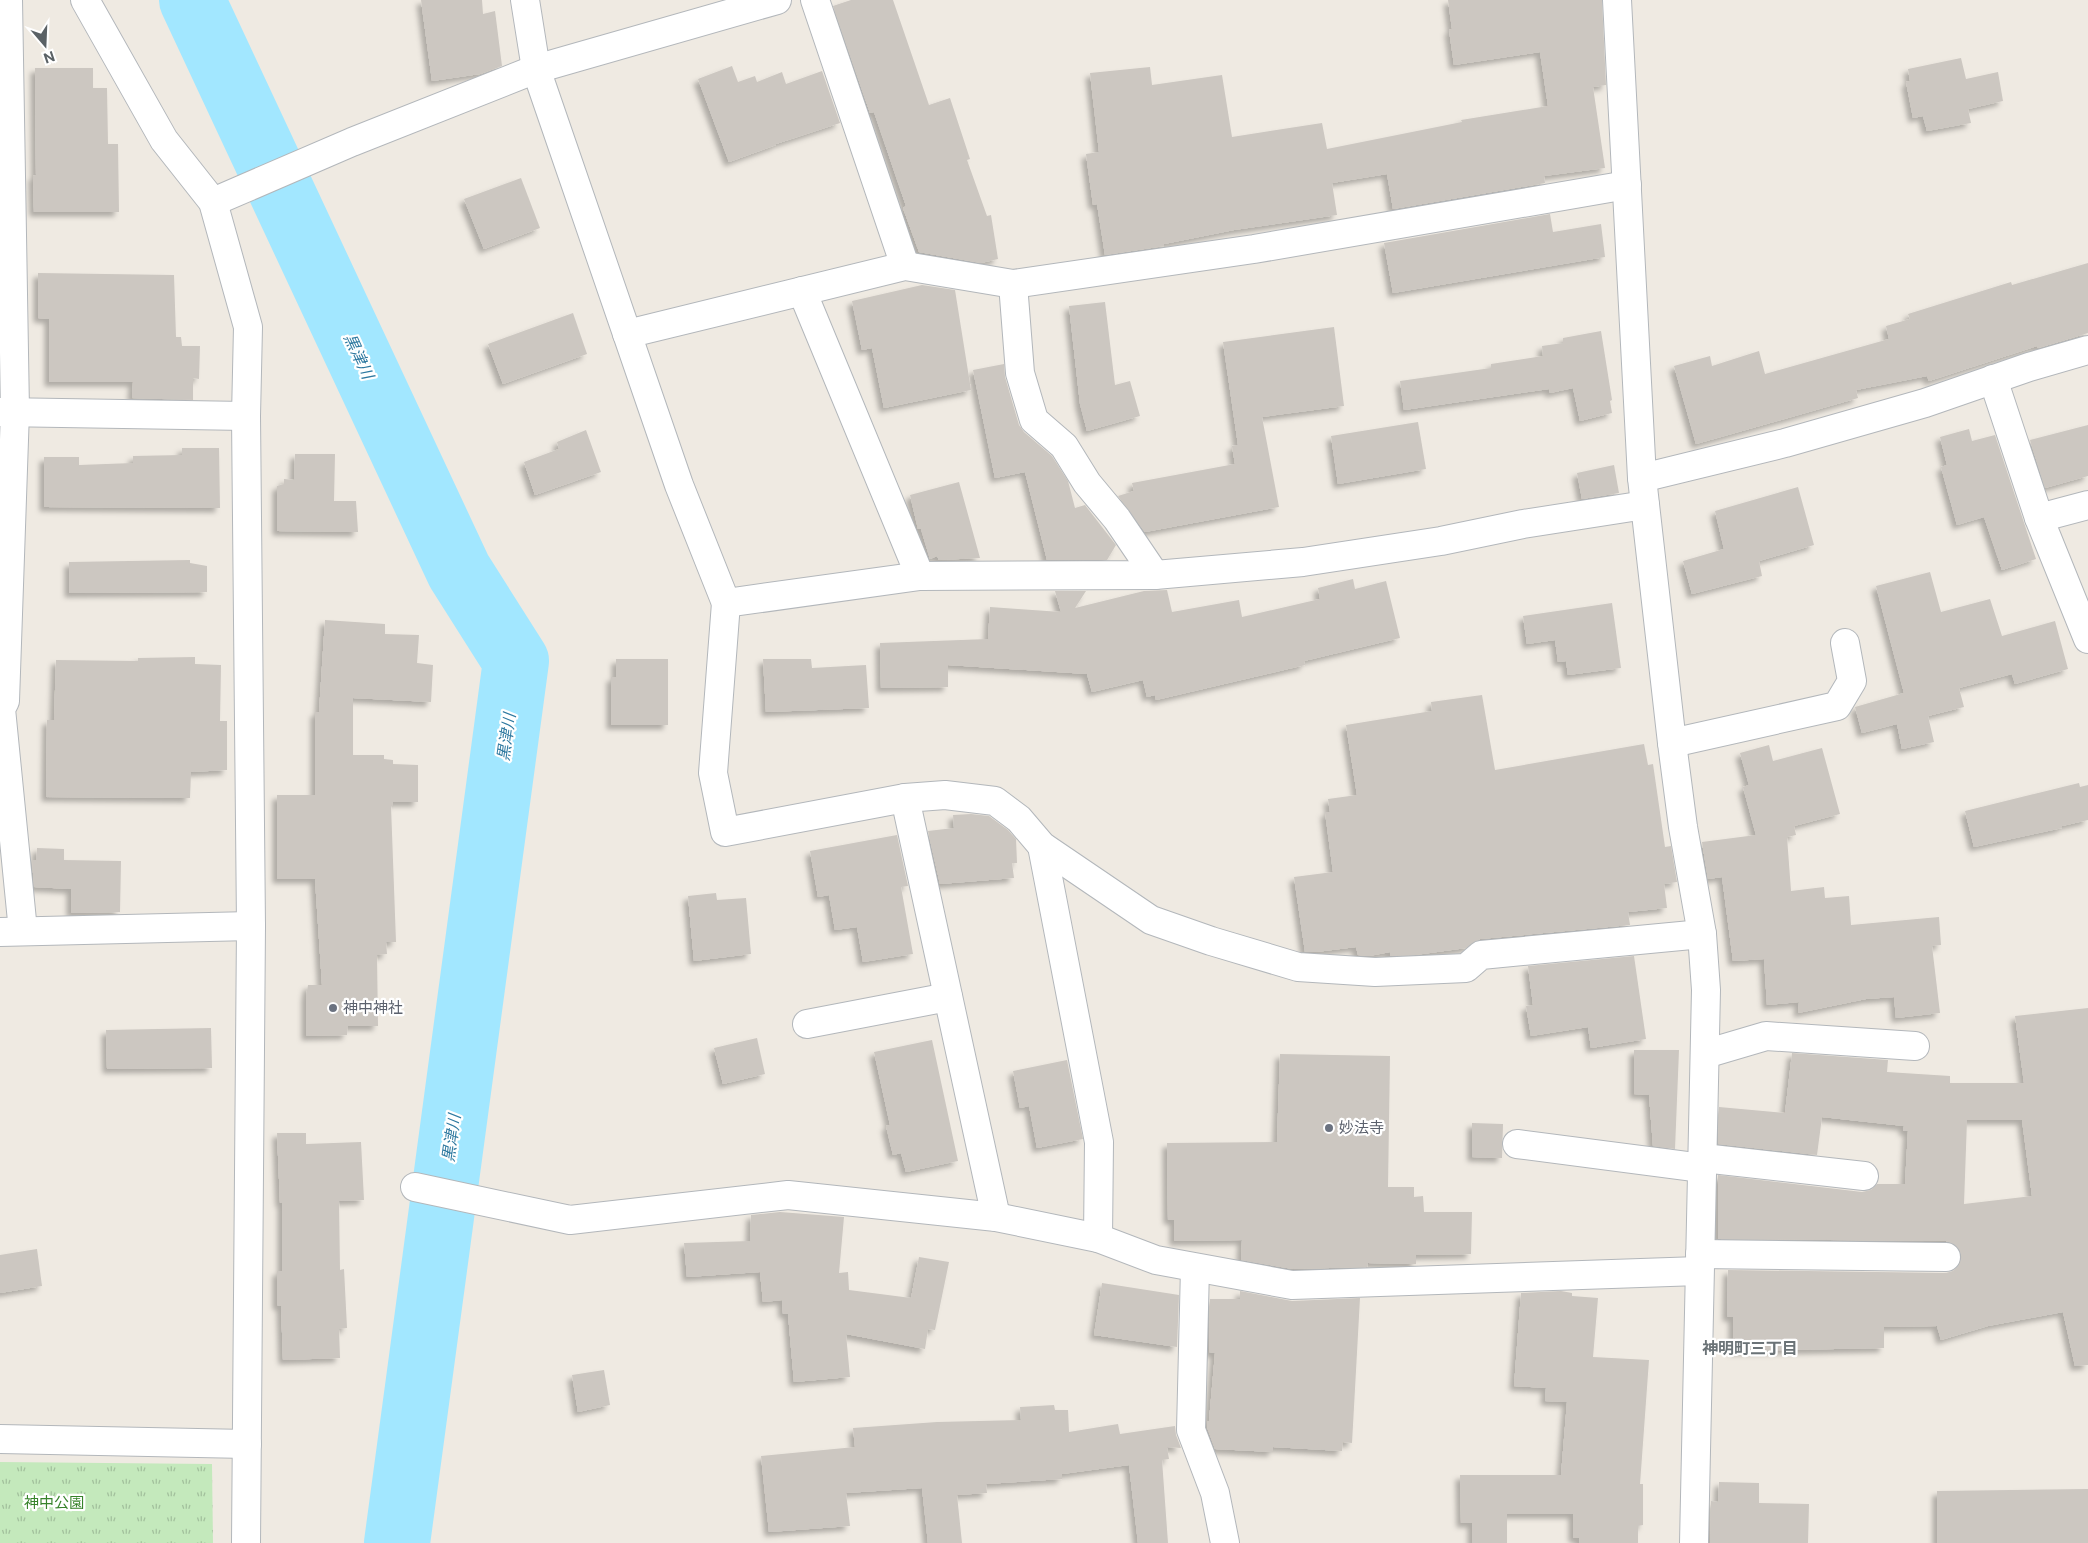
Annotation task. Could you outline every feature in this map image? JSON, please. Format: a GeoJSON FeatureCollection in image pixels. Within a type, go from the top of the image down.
{"type":"FeatureCollection","features":[{"type":"Feature","properties":{"kind":"street"},"geometry":{"type":"LineString","coordinates":[[8,0],[5,701],[1,709],[11,932],[251,926]]}},
{"type":"Feature","properties":{"kind":"street"},"geometry":{"type":"LineString","coordinates":[[85,0],[164,140],[222,199],[248,327],[246,416],[251,926],[246,1543]]}},
{"type":"Feature","properties":{"kind":"street"},"geometry":{"type":"LineString","coordinates":[[525,0],[536,69],[679,485],[726,603],[713,773],[725,832],[905,798],[945,795],[995,801],[1019,819],[1042,846],[1151,920],[1211,941],[1298,967],[1375,972],[1466,968],[1481,955],[1702,934]]}},
{"type":"Feature","properties":{"kind":"street"},"geometry":{"type":"LineString","coordinates":[[222,199],[352,142],[536,69],[777,0]]}},
{"type":"Feature","properties":{"kind":"street"},"geometry":{"type":"LineString","coordinates":[[815,0],[905,266]]}},
{"type":"Feature","properties":{"kind":"street"},"geometry":{"type":"LineString","coordinates":[[1617,0],[1644,505],[1683,827],[1702,934],[1706,990],[1694,1543]]}},
{"type":"Feature","properties":{"kind":"street"},"geometry":{"type":"LineString","coordinates":[[627,334],[905,266],[1013,284],[1254,248],[1627,185]]}},
{"type":"Feature","properties":{"kind":"street"},"geometry":{"type":"LineString","coordinates":[[1013,284],[1020,372],[1034,420],[1064,446],[1087,483],[1117,519],[1155,575]]}},
{"type":"Feature","properties":{"kind":"street"},"geometry":{"type":"LineString","coordinates":[[802,291],[920,576]]}},
{"type":"Feature","properties":{"kind":"street"},"geometry":{"type":"LineString","coordinates":[[1642,478],[1784,443],[1925,403],[1993,379],[2088,350]]}},
{"type":"Feature","properties":{"kind":"street"},"geometry":{"type":"LineString","coordinates":[[1993,379],[2039,518],[2088,639]]}},
{"type":"Feature","properties":{"kind":"street"},"geometry":{"type":"LineString","coordinates":[[7,412],[246,416]]}},
{"type":"Feature","properties":{"kind":"street"},"geometry":{"type":"LineString","coordinates":[[726,603],[920,576],[1155,575],[1303,562],[1441,541],[1523,524],[1644,505]]}},
{"type":"Feature","properties":{"kind":"street"},"geometry":{"type":"LineString","coordinates":[[2039,518],[2088,505]]}},
{"type":"Feature","properties":{"kind":"street"},"geometry":{"type":"LineString","coordinates":[[1672,743],[1837,706],[1852,681],[1845,643]]}},
{"type":"Feature","properties":{"kind":"street"},"geometry":{"type":"LineString","coordinates":[[905,798],[996,1217]]}},
{"type":"Feature","properties":{"kind":"street"},"geometry":{"type":"LineString","coordinates":[[1042,846],[1099,1142],[1098,1238]]}},
{"type":"Feature","properties":{"kind":"street"},"geometry":{"type":"LineString","coordinates":[[807,1024],[948,997]]}},
{"type":"Feature","properties":{"kind":"street"},"geometry":{"type":"LineString","coordinates":[[1704,1054],[1766,1036],[1915,1046]]}},
{"type":"Feature","properties":{"kind":"street"},"geometry":{"type":"LineString","coordinates":[[1518,1144],[1702,1163],[1864,1176]]}},
{"type":"Feature","properties":{"kind":"street"},"geometry":{"type":"LineString","coordinates":[[414,1187],[570,1220],[788,1195],[996,1217],[1098,1238],[1156,1260],[1292,1285],[1699,1263],[1946,1257]]}},
{"type":"Feature","properties":{"kind":"street"},"geometry":{"type":"LineString","coordinates":[[1195,1268],[1191,1430],[1215,1493],[1225,1543]]}},
{"type":"Feature","properties":{"kind":"street"},"geometry":{"type":"LineString","coordinates":[[0,1439],[246,1444]]}},
{"type":"Feature","properties":{"kind":"green space","name":"神中公園"},"geometry":{"type":"Polygon","coordinates":[[[0,1462],[212,1464],[213,1543],[0,1543],[0,1462]]]}},
{"type":"Feature","properties":{"kind":"building"},"geometry":{"type":"Polygon","coordinates":[[[421,0],[482,0],[483,14],[495,11],[502,66],[480,74],[432,81],[421,0]]]}},
{"type":"Feature","properties":{"kind":"building"},"geometry":{"type":"Polygon","coordinates":[[[851,0],[893,0],[929,105],[950,98],[970,159],[967,160],[987,216],[991,215],[998,259],[981,263],[919,252],[903,208],[906,206],[874,112],[870,113],[833,6],[851,0]]]}},
{"type":"Feature","properties":{"kind":"building"},"geometry":{"type":"Polygon","coordinates":[[[1448,0],[1602,0],[1606,85],[1593,87],[1605,168],[1544,176],[1545,183],[1393,209],[1387,174],[1332,183],[1337,215],[1234,230],[1164,244],[1164,246],[1105,255],[1097,204],[1093,205],[1086,154],[1099,152],[1090,73],[1150,67],[1152,85],[1222,75],[1232,137],[1322,123],[1327,149],[1462,122],[1461,120],[1548,106],[1540,52],[1454,65],[1449,30],[1452,29],[1448,0]]]}},
{"type":"Feature","properties":{"kind":"building"},"geometry":{"type":"Polygon","coordinates":[[[1961,58],[1966,79],[1998,72],[2003,101],[1968,109],[1971,123],[1927,131],[1923,116],[1913,118],[1906,82],[1910,81],[1908,69],[1961,58]]]}},
{"type":"Feature","properties":{"kind":"building"},"geometry":{"type":"Polygon","coordinates":[[[732,66],[738,82],[755,76],[757,82],[782,72],[786,84],[822,71],[840,123],[729,162],[698,79],[732,66]]]}},
{"type":"Feature","properties":{"kind":"building"},"geometry":{"type":"Polygon","coordinates":[[[35,68],[93,68],[93,88],[107,88],[108,144],[118,144],[119,212],[34,212],[33,176],[36,175],[35,68]]]}},
{"type":"Feature","properties":{"kind":"building"},"geometry":{"type":"Polygon","coordinates":[[[521,178],[540,228],[484,249],[464,199],[521,178]]]}},
{"type":"Feature","properties":{"kind":"building"},"geometry":{"type":"Polygon","coordinates":[[[1550,214],[1553,232],[1601,224],[1605,257],[1393,293],[1384,243],[1550,214]]]}},
{"type":"Feature","properties":{"kind":"building"},"geometry":{"type":"Polygon","coordinates":[[[2088,263],[2088,333],[2038,348],[2037,346],[1929,381],[1927,376],[1856,390],[1858,398],[1696,444],[1674,366],[1710,356],[1712,366],[1759,351],[1765,374],[1889,339],[1886,326],[1910,319],[1908,314],[2011,282],[2012,285],[2088,263]]]}},
{"type":"Feature","properties":{"kind":"building"},"geometry":{"type":"Polygon","coordinates":[[[38,273],[174,275],[176,337],[181,337],[182,346],[200,346],[199,379],[193,378],[193,400],[132,398],[133,382],[49,382],[49,319],[38,318],[38,273]]]}},
{"type":"Feature","properties":{"kind":"building"},"geometry":{"type":"Polygon","coordinates":[[[922,285],[955,290],[971,390],[884,408],[872,348],[862,350],[852,301],[922,285]]]}},
{"type":"Feature","properties":{"kind":"building"},"geometry":{"type":"Polygon","coordinates":[[[1105,302],[1115,385],[1130,381],[1140,416],[1087,431],[1080,404],[1069,306],[1105,302]]]}},
{"type":"Feature","properties":{"kind":"building"},"geometry":{"type":"Polygon","coordinates":[[[573,313],[587,354],[503,384],[488,344],[573,313]]]}},
{"type":"Feature","properties":{"kind":"building"},"geometry":{"type":"Polygon","coordinates":[[[1334,327],[1344,406],[1262,417],[1279,507],[1145,532],[1118,496],[1134,491],[1132,483],[1235,464],[1232,446],[1238,445],[1223,342],[1334,327]]]}},
{"type":"Feature","properties":{"kind":"building"},"geometry":{"type":"Polygon","coordinates":[[[1601,331],[1612,400],[1610,401],[1612,413],[1580,421],[1573,388],[1550,393],[1549,389],[1404,410],[1400,381],[1491,368],[1491,364],[1543,356],[1542,346],[1563,343],[1563,338],[1601,331]]]}},
{"type":"Feature","properties":{"kind":"building"},"geometry":{"type":"Polygon","coordinates":[[[1004,364],[1005,377],[1019,425],[1024,432],[1052,456],[1068,481],[1075,508],[1085,505],[1116,545],[1107,560],[1047,560],[1025,472],[995,478],[973,370],[1004,364]]]}},
{"type":"Feature","properties":{"kind":"building"},"geometry":{"type":"Polygon","coordinates":[[[1418,422],[1426,469],[1338,484],[1331,436],[1418,422]]]}},
{"type":"Feature","properties":{"kind":"building"},"geometry":{"type":"Polygon","coordinates":[[[2088,425],[2088,476],[2045,488],[2030,440],[2088,425]]]}},
{"type":"Feature","properties":{"kind":"building"},"geometry":{"type":"Polygon","coordinates":[[[1969,429],[1972,441],[1995,435],[2036,559],[2002,570],[1984,517],[1957,525],[1941,467],[1947,465],[1940,437],[1969,429]]]}},
{"type":"Feature","properties":{"kind":"building"},"geometry":{"type":"Polygon","coordinates":[[[586,430],[601,472],[535,495],[524,462],[559,449],[557,442],[586,430]]]}},
{"type":"Feature","properties":{"kind":"building"},"geometry":{"type":"Polygon","coordinates":[[[182,448],[219,448],[220,508],[44,507],[44,457],[79,457],[79,465],[133,463],[133,456],[182,455],[182,448]]]}},
{"type":"Feature","properties":{"kind":"building"},"geometry":{"type":"Polygon","coordinates":[[[295,454],[335,454],[334,501],[356,501],[358,532],[277,531],[277,486],[284,484],[284,479],[294,480],[295,454]]]}},
{"type":"Feature","properties":{"kind":"building"},"geometry":{"type":"Polygon","coordinates":[[[1614,465],[1619,493],[1582,499],[1577,473],[1614,465]]]}},
{"type":"Feature","properties":{"kind":"building"},"geometry":{"type":"Polygon","coordinates":[[[959,482],[980,558],[939,560],[937,556],[930,559],[921,529],[918,529],[910,495],[959,482]]]}},
{"type":"Feature","properties":{"kind":"building"},"geometry":{"type":"Polygon","coordinates":[[[1798,487],[1814,545],[1759,561],[1762,576],[1692,594],[1683,561],[1724,549],[1715,511],[1798,487]]]}},
{"type":"Feature","properties":{"kind":"building"},"geometry":{"type":"Polygon","coordinates":[[[190,560],[190,563],[207,566],[207,592],[69,593],[69,562],[190,560]]]}},
{"type":"Feature","properties":{"kind":"building"},"geometry":{"type":"Polygon","coordinates":[[[1930,572],[1941,612],[1990,599],[2002,636],[2055,621],[2068,669],[2015,684],[2012,674],[1959,688],[1964,707],[1928,716],[1934,742],[1902,749],[1897,724],[1862,733],[1855,707],[1904,693],[1876,586],[1930,572]]]}},
{"type":"Feature","properties":{"kind":"building"},"geometry":{"type":"Polygon","coordinates":[[[1353,579],[1355,589],[1386,581],[1400,638],[1304,661],[1305,665],[1156,700],[1155,695],[1147,697],[1143,680],[1092,692],[1087,674],[948,665],[948,687],[881,688],[880,643],[988,639],[990,607],[1061,612],[1055,591],[1086,591],[1075,608],[1144,591],[1167,590],[1172,612],[1239,600],[1242,617],[1320,599],[1318,588],[1353,579]]]}},
{"type":"Feature","properties":{"kind":"building"},"geometry":{"type":"Polygon","coordinates":[[[1612,603],[1621,668],[1568,675],[1566,661],[1558,662],[1555,640],[1527,644],[1523,616],[1612,603]]]}},
{"type":"Feature","properties":{"kind":"building"},"geometry":{"type":"Polygon","coordinates":[[[325,620],[385,624],[385,634],[419,635],[417,663],[433,665],[431,702],[353,698],[353,755],[384,755],[384,759],[393,760],[393,764],[418,765],[418,802],[393,802],[393,806],[391,806],[396,942],[386,942],[387,954],[377,955],[378,1026],[348,1026],[347,1035],[306,1036],[306,996],[308,985],[322,985],[315,879],[277,879],[277,795],[315,795],[315,712],[319,712],[325,620]]]}},
{"type":"Feature","properties":{"kind":"building"},"geometry":{"type":"Polygon","coordinates":[[[195,657],[195,664],[221,665],[220,721],[227,721],[227,770],[191,772],[190,798],[46,797],[47,720],[54,720],[56,660],[138,661],[138,658],[195,657]]]}},
{"type":"Feature","properties":{"kind":"building"},"geometry":{"type":"Polygon","coordinates":[[[616,659],[668,659],[668,725],[611,725],[611,677],[616,677],[616,659]]]}},
{"type":"Feature","properties":{"kind":"building"},"geometry":{"type":"Polygon","coordinates":[[[763,659],[811,659],[812,668],[866,665],[869,708],[766,712],[763,659]]]}},
{"type":"Feature","properties":{"kind":"building"},"geometry":{"type":"Polygon","coordinates":[[[1482,695],[1495,770],[1644,744],[1648,765],[1653,764],[1665,847],[1671,846],[1677,882],[1664,884],[1667,908],[1628,912],[1630,925],[1480,939],[1466,948],[1415,955],[1390,956],[1390,952],[1369,956],[1358,955],[1356,947],[1305,952],[1294,877],[1333,872],[1325,812],[1330,812],[1328,799],[1357,795],[1346,725],[1432,711],[1431,702],[1482,695]]]}},
{"type":"Feature","properties":{"kind":"building"},"geometry":{"type":"Polygon","coordinates":[[[1769,745],[1773,761],[1822,748],[1840,814],[1794,826],[1796,835],[1787,837],[1791,891],[1824,887],[1825,898],[1849,896],[1851,925],[1939,917],[1941,945],[1932,946],[1940,1013],[1896,1018],[1894,997],[1866,999],[1798,1013],[1799,1002],[1767,1005],[1764,959],[1733,961],[1722,877],[1708,879],[1702,842],[1756,835],[1743,787],[1749,785],[1740,753],[1769,745]]]}},
{"type":"Feature","properties":{"kind":"building"},"geometry":{"type":"Polygon","coordinates":[[[2079,783],[2080,787],[2088,785],[2088,820],[2062,826],[2062,828],[1974,847],[1965,811],[2079,783]]]}},
{"type":"Feature","properties":{"kind":"building"},"geometry":{"type":"Polygon","coordinates":[[[953,815],[989,816],[1008,830],[1016,839],[1017,863],[1012,863],[1014,878],[940,884],[928,831],[954,828],[953,815]]]}},
{"type":"Feature","properties":{"kind":"building"},"geometry":{"type":"Polygon","coordinates":[[[897,835],[908,886],[901,887],[913,954],[863,962],[857,927],[835,930],[829,895],[818,897],[810,851],[897,835]]]}},
{"type":"Feature","properties":{"kind":"building"},"geometry":{"type":"Polygon","coordinates":[[[37,848],[64,849],[64,860],[121,861],[120,912],[71,913],[71,889],[34,887],[32,860],[36,860],[37,848]]]}},
{"type":"Feature","properties":{"kind":"building"},"geometry":{"type":"Polygon","coordinates":[[[716,893],[717,900],[746,898],[751,954],[694,961],[688,896],[716,893]]]}},
{"type":"Feature","properties":{"kind":"building"},"geometry":{"type":"Polygon","coordinates":[[[1634,956],[1646,1039],[1591,1048],[1588,1027],[1531,1036],[1526,1006],[1533,1005],[1528,966],[1634,956]]]}},
{"type":"Feature","properties":{"kind":"building"},"geometry":{"type":"Polygon","coordinates":[[[2088,1008],[2088,1365],[2075,1366],[2063,1312],[1988,1326],[1941,1340],[1937,1326],[1884,1327],[1884,1348],[1733,1351],[1733,1317],[1727,1317],[1728,1270],[1946,1273],[1953,1271],[1959,1265],[1962,1257],[1959,1249],[1954,1244],[1946,1241],[1718,1239],[1718,1175],[1862,1192],[1871,1190],[1877,1184],[1905,1184],[1908,1131],[1903,1131],[1904,1126],[1822,1117],[1817,1155],[1718,1144],[1719,1107],[1785,1113],[1792,1053],[1888,1060],[1887,1072],[1950,1076],[1950,1083],[2024,1083],[2015,1016],[2088,1008]],[[1967,1120],[1964,1204],[2032,1196],[2022,1120],[1967,1120]]]}},
{"type":"Feature","properties":{"kind":"building"},"geometry":{"type":"Polygon","coordinates":[[[211,1028],[212,1068],[107,1069],[106,1030],[211,1028]]]}},
{"type":"Feature","properties":{"kind":"building"},"geometry":{"type":"Polygon","coordinates":[[[757,1038],[765,1074],[723,1084],[714,1048],[757,1038]]]}},
{"type":"Feature","properties":{"kind":"building"},"geometry":{"type":"Polygon","coordinates":[[[932,1040],[958,1161],[906,1172],[901,1153],[893,1155],[886,1126],[890,1125],[874,1052],[932,1040]]]}},
{"type":"Feature","properties":{"kind":"building"},"geometry":{"type":"Polygon","coordinates":[[[1634,1050],[1679,1050],[1675,1149],[1653,1146],[1649,1095],[1634,1094],[1634,1050]]]}},
{"type":"Feature","properties":{"kind":"building"},"geometry":{"type":"Polygon","coordinates":[[[1280,1054],[1390,1056],[1388,1187],[1414,1187],[1414,1197],[1423,1196],[1424,1212],[1472,1212],[1471,1254],[1416,1255],[1416,1264],[1368,1263],[1367,1267],[1293,1269],[1241,1260],[1242,1240],[1174,1241],[1174,1220],[1168,1220],[1167,1143],[1277,1142],[1280,1054]]]}},
{"type":"Feature","properties":{"kind":"building"},"geometry":{"type":"Polygon","coordinates":[[[1067,1060],[1083,1139],[1037,1148],[1029,1106],[1020,1108],[1013,1071],[1067,1060]]]}},
{"type":"Feature","properties":{"kind":"building"},"geometry":{"type":"Polygon","coordinates":[[[1472,1123],[1503,1124],[1502,1158],[1472,1157],[1472,1123]]]}},
{"type":"Feature","properties":{"kind":"building"},"geometry":{"type":"Polygon","coordinates":[[[277,1133],[306,1133],[306,1144],[361,1142],[364,1200],[339,1201],[340,1270],[344,1269],[347,1328],[339,1329],[340,1358],[283,1360],[281,1306],[277,1305],[277,1271],[282,1271],[282,1202],[280,1203],[277,1133]]]}},
{"type":"Feature","properties":{"kind":"building"},"geometry":{"type":"Polygon","coordinates":[[[780,1212],[844,1217],[839,1273],[848,1272],[849,1290],[911,1298],[919,1257],[949,1262],[935,1330],[928,1329],[925,1349],[846,1334],[850,1377],[794,1382],[788,1314],[783,1314],[782,1300],[763,1302],[760,1272],[687,1277],[684,1243],[750,1241],[751,1215],[780,1212]]]}},
{"type":"Feature","properties":{"kind":"building"},"geometry":{"type":"Polygon","coordinates":[[[37,1249],[42,1286],[0,1293],[0,1255],[37,1249]]]}},
{"type":"Feature","properties":{"kind":"building"},"geometry":{"type":"Polygon","coordinates":[[[1102,1283],[1179,1295],[1177,1347],[1094,1335],[1102,1283]]]}},
{"type":"Feature","properties":{"kind":"building"},"geometry":{"type":"Polygon","coordinates":[[[1240,1291],[1292,1301],[1360,1298],[1352,1443],[1343,1442],[1342,1451],[1273,1447],[1273,1452],[1215,1449],[1207,1427],[1215,1353],[1209,1352],[1210,1299],[1240,1299],[1240,1291]]]}},
{"type":"Feature","properties":{"kind":"building"},"geometry":{"type":"Polygon","coordinates":[[[1561,1291],[1572,1293],[1572,1296],[1598,1298],[1593,1357],[1649,1360],[1640,1484],[1643,1484],[1643,1525],[1638,1526],[1638,1543],[1579,1543],[1579,1538],[1573,1538],[1573,1514],[1507,1514],[1507,1543],[1472,1543],[1472,1523],[1461,1523],[1460,1475],[1561,1475],[1567,1402],[1545,1401],[1546,1388],[1514,1386],[1521,1293],[1561,1291]]]}},
{"type":"Feature","properties":{"kind":"building"},"geometry":{"type":"Polygon","coordinates":[[[604,1370],[610,1405],[578,1412],[572,1375],[604,1370]]]}},
{"type":"Feature","properties":{"kind":"building"},"geometry":{"type":"Polygon","coordinates":[[[1054,1405],[1055,1410],[1068,1410],[1069,1432],[1118,1424],[1120,1434],[1175,1426],[1181,1448],[1167,1447],[1169,1459],[1162,1460],[1168,1543],[1138,1543],[1129,1465],[1062,1474],[1062,1479],[986,1484],[987,1493],[957,1495],[962,1543],[928,1543],[922,1488],[846,1493],[850,1526],[769,1532],[761,1456],[855,1447],[853,1428],[937,1422],[1021,1420],[1020,1407],[1054,1405]]]}},
{"type":"Feature","properties":{"kind":"building"},"geometry":{"type":"Polygon","coordinates":[[[1719,1482],[1759,1483],[1759,1503],[1809,1504],[1808,1543],[1710,1543],[1711,1501],[1718,1502],[1719,1482]]]}},
{"type":"Feature","properties":{"kind":"building"},"geometry":{"type":"Polygon","coordinates":[[[2088,1489],[2088,1543],[1937,1543],[1937,1491],[2088,1489]]]}},
{"type":"Feature","properties":{"kind":"waterway","name":"黒津川"},"geometry":{"type":"LineString","coordinates":[[192,0],[459,571],[516,661],[397,1543]]}},
{"type":"Feature","properties":{"kind":"place","name":"神中神社"},"geometry":{"type":"Point","coordinates":[333,1008]}},
{"type":"Feature","properties":{"kind":"place","name":"妙法寺"},"geometry":{"type":"Point","coordinates":[1329,1128]}},
{"type":"Feature","properties":{"kind":"district","name":"神明町三丁目"},"geometry":{"type":"Point","coordinates":[1750,1348]}}]}
